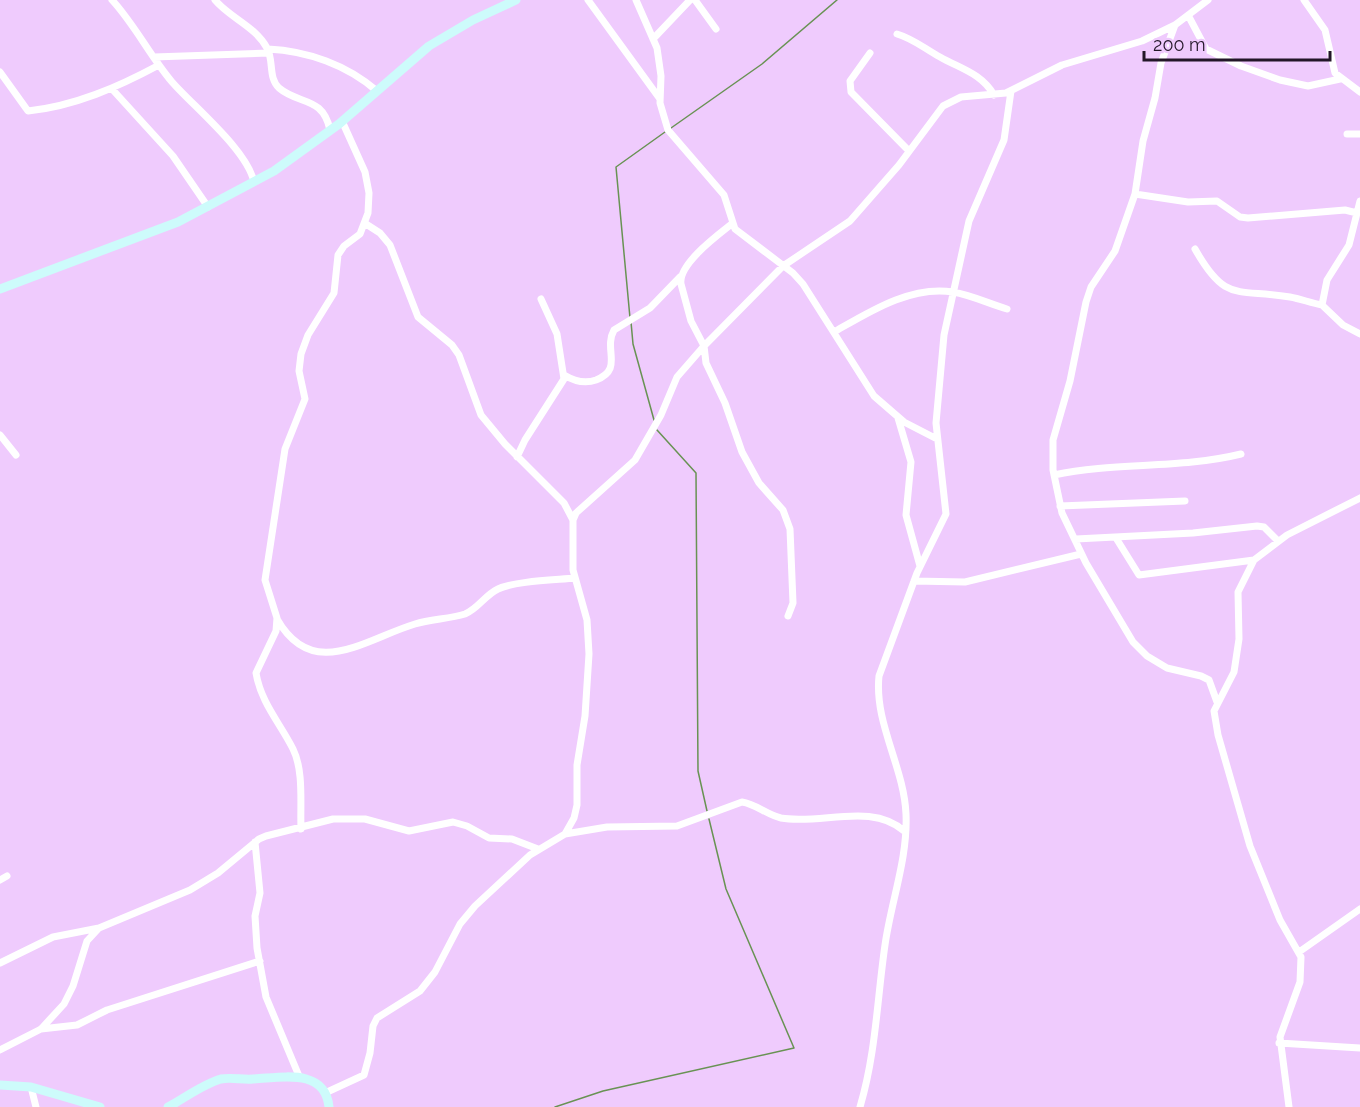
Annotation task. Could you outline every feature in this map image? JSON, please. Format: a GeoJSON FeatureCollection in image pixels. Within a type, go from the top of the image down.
{"type":"FeatureCollection","features":[{"type":"Feature","properties":{"kind":"street"},"geometry":{"type":"LineString","coordinates":[[112,0],[130,21],[159,66],[225,138],[249,168],[254,182]]}},
{"type":"Feature","properties":{"kind":"street"},"geometry":{"type":"LineString","coordinates":[[215,0],[243,22],[268,51],[273,79],[277,86],[318,106],[329,122],[330,130]]}},
{"type":"Feature","properties":{"kind":"street"},"geometry":{"type":"LineString","coordinates":[[0,289],[149,234],[208,207],[254,182],[290,160],[342,121],[429,46],[473,20],[516,0]]}},
{"type":"Feature","properties":{"kind":"street"},"geometry":{"type":"LineString","coordinates":[[588,0],[660,99]]}},
{"type":"Feature","properties":{"kind":"street"},"geometry":{"type":"LineString","coordinates":[[636,0],[660,61],[660,99],[668,130],[724,195],[733,223],[746,239],[803,284],[874,396],[898,417],[937,439]]}},
{"type":"Feature","properties":{"kind":"street"},"geometry":{"type":"LineString","coordinates":[[653,39],[690,0]]}},
{"type":"Feature","properties":{"kind":"street"},"geometry":{"type":"LineString","coordinates":[[695,0],[716,29]]}},
{"type":"Feature","properties":{"kind":"street"},"geometry":{"type":"LineString","coordinates":[[325,1093],[364,1075],[370,1053],[373,1026],[377,1018],[410,998],[427,983],[460,924],[512,870],[538,849],[564,834],[570,827],[578,805],[577,765],[585,716],[589,660],[587,620],[575,578],[573,520],[576,513],[635,460],[661,415],[677,377],[704,346],[783,266],[850,221],[909,151],[939,111],[949,102],[961,97],[994,95],[1011,91],[1062,64],[1129,46],[1175,25],[1208,0]]}},
{"type":"Feature","properties":{"kind":"street"},"geometry":{"type":"LineString","coordinates":[[1304,0],[1311,13],[1322,25],[1333,68],[1340,79],[1360,92]]}},
{"type":"Feature","properties":{"kind":"street"},"geometry":{"type":"LineString","coordinates":[[1188,15],[1206,49],[1241,66],[1280,80],[1308,86],[1340,79]]}},
{"type":"Feature","properties":{"kind":"street"},"geometry":{"type":"LineString","coordinates":[[1175,25],[1161,63],[1155,98],[1143,141],[1135,194],[1112,257],[1098,277],[1086,302],[1070,381],[1053,440],[1054,475],[1060,506],[1081,554],[1133,642],[1147,656],[1167,668],[1209,680],[1217,702]]}},
{"type":"Feature","properties":{"kind":"street"},"geometry":{"type":"LineString","coordinates":[[897,34],[916,41],[941,58],[980,77],[994,95]]}},
{"type":"Feature","properties":{"kind":"street"},"geometry":{"type":"LineString","coordinates":[[154,57],[294,51],[339,66],[362,78],[377,91]]}},
{"type":"Feature","properties":{"kind":"street"},"geometry":{"type":"LineString","coordinates":[[870,53],[850,81],[851,92],[909,151]]}},
{"type":"Feature","properties":{"kind":"street"},"geometry":{"type":"LineString","coordinates":[[0,72],[27,111],[60,105],[112,89],[159,66]]}},
{"type":"Feature","properties":{"kind":"street"},"geometry":{"type":"LineString","coordinates":[[112,89],[173,156],[208,207]]}},
{"type":"Feature","properties":{"kind":"street"},"geometry":{"type":"LineString","coordinates":[[860,1107],[872,1062],[885,942],[900,872],[906,813],[877,690],[879,676],[920,566],[946,514],[937,439],[942,353],[969,221],[1004,140],[1011,91]]}},
{"type":"Feature","properties":{"kind":"street"},"geometry":{"type":"LineString","coordinates":[[342,121],[359,156],[368,185],[366,224],[360,234],[344,246],[338,255],[334,292],[308,336],[301,354],[299,371],[305,399],[285,449],[265,580],[277,618],[296,644],[312,651],[344,651],[414,624],[464,614],[495,590],[503,587],[575,578]]}},
{"type":"Feature","properties":{"kind":"street"},"geometry":{"type":"LineString","coordinates":[[1347,134],[1360,134]]}},
{"type":"Feature","properties":{"kind":"street"},"geometry":{"type":"LineString","coordinates":[[1135,194],[1188,202],[1216,201],[1240,217],[1248,218],[1345,210],[1357,213]]}},
{"type":"Feature","properties":{"kind":"street"},"geometry":{"type":"LineString","coordinates":[[1322,305],[1323,290],[1348,245],[1360,201]]}},
{"type":"Feature","properties":{"kind":"street"},"geometry":{"type":"LineString","coordinates":[[564,375],[584,382],[606,376],[611,369],[614,330],[650,309],[680,278],[690,261],[733,223]]}},
{"type":"Feature","properties":{"kind":"street"},"geometry":{"type":"LineString","coordinates":[[366,224],[386,240],[418,317],[452,345],[472,385],[478,411],[517,457],[564,503],[573,520]]}},
{"type":"Feature","properties":{"kind":"street"},"geometry":{"type":"LineString","coordinates":[[1195,249],[1204,268],[1237,293],[1290,297],[1322,305],[1343,325],[1360,334]]}},
{"type":"Feature","properties":{"kind":"street"},"geometry":{"type":"LineString","coordinates":[[680,278],[691,321],[704,346],[710,372],[725,403],[742,452],[759,483],[783,510],[790,529],[793,603],[788,616]]}},
{"type":"Feature","properties":{"kind":"street"},"geometry":{"type":"LineString","coordinates":[[834,332],[884,304],[934,291],[954,292],[1007,309]]}},
{"type":"Feature","properties":{"kind":"street"},"geometry":{"type":"LineString","coordinates":[[517,457],[525,440],[561,388],[564,375],[557,334],[541,299]]}},
{"type":"Feature","properties":{"kind":"street"},"geometry":{"type":"LineString","coordinates":[[898,417],[911,462],[906,515],[920,566]]}},
{"type":"Feature","properties":{"kind":"street"},"geometry":{"type":"LineString","coordinates":[[0,435],[16,455]]}},
{"type":"Feature","properties":{"kind":"street"},"geometry":{"type":"LineString","coordinates":[[1054,475],[1090,470],[1176,465],[1241,454]]}},
{"type":"Feature","properties":{"kind":"street"},"geometry":{"type":"LineString","coordinates":[[1288,1107],[1279,1043],[1300,982],[1302,964],[1299,952],[1280,920],[1250,846],[1214,722],[1217,702],[1234,672],[1239,639],[1238,592],[1254,560],[1278,541],[1311,521],[1360,498]]}},
{"type":"Feature","properties":{"kind":"street"},"geometry":{"type":"LineString","coordinates":[[1060,506],[1185,501]]}},
{"type":"Feature","properties":{"kind":"street"},"geometry":{"type":"LineString","coordinates":[[1076,539],[1116,538],[1257,526],[1264,527],[1278,541]]}},
{"type":"Feature","properties":{"kind":"street"},"geometry":{"type":"LineString","coordinates":[[1116,538],[1139,575],[1254,560]]}},
{"type":"Feature","properties":{"kind":"street"},"geometry":{"type":"LineString","coordinates":[[914,581],[965,582],[1081,554]]}},
{"type":"Feature","properties":{"kind":"street"},"geometry":{"type":"LineString","coordinates":[[277,618],[273,639],[256,673],[266,706],[294,754],[300,794],[301,829]]}},
{"type":"Feature","properties":{"kind":"street"},"geometry":{"type":"LineString","coordinates":[[564,834],[607,827],[677,826],[742,802],[779,818],[884,817],[904,831]]}},
{"type":"Feature","properties":{"kind":"street"},"geometry":{"type":"LineString","coordinates":[[0,963],[53,937],[99,928],[190,890],[218,873],[255,842],[266,836],[342,819],[365,819],[410,831],[453,822],[468,826],[489,838],[512,839],[538,849]]}},
{"type":"Feature","properties":{"kind":"street"},"geometry":{"type":"LineString","coordinates":[[255,842],[260,880],[255,916],[260,961],[268,1003],[299,1076]]}},
{"type":"Feature","properties":{"kind":"street"},"geometry":{"type":"LineString","coordinates":[[1299,952],[1360,909]]}},
{"type":"Feature","properties":{"kind":"street"},"geometry":{"type":"LineString","coordinates":[[0,1050],[41,1029],[64,1004],[73,986],[87,941],[99,928]]}},
{"type":"Feature","properties":{"kind":"street"},"geometry":{"type":"LineString","coordinates":[[41,1029],[77,1025],[107,1010],[260,961]]}},
{"type":"Feature","properties":{"kind":"street"},"geometry":{"type":"LineString","coordinates":[[1279,1043],[1360,1048]]}},
{"type":"Feature","properties":{"kind":"street"},"geometry":{"type":"LineString","coordinates":[[168,1107],[222,1079],[299,1076],[316,1084],[325,1093],[328,1107]]}},
{"type":"Feature","properties":{"kind":"street"},"geometry":{"type":"LineString","coordinates":[[0,1085],[31,1087],[100,1107]]}},
{"type":"Feature","properties":{"kind":"street"},"geometry":{"type":"LineString","coordinates":[[31,1087],[36,1107]]}},
{"type":"Feature","properties":{"kind":"waterway"},"geometry":{"type":"LineString","coordinates":[[671,128],[762,64],[837,0]]}},
{"type":"Feature","properties":{"kind":"waterway"},"geometry":{"type":"LineString","coordinates":[[630,318],[616,167],[665,132]]}},
{"type":"Feature","properties":{"kind":"waterway"},"geometry":{"type":"LineString","coordinates":[[631,322],[633,344],[654,420]]}},
{"type":"Feature","properties":{"kind":"waterway"},"geometry":{"type":"LineString","coordinates":[[657,430],[696,473],[698,771],[707,811]]}},
{"type":"Feature","properties":{"kind":"waterway"},"geometry":{"type":"LineString","coordinates":[[555,1107],[603,1091],[794,1048],[726,889],[709,819]]}}]}
